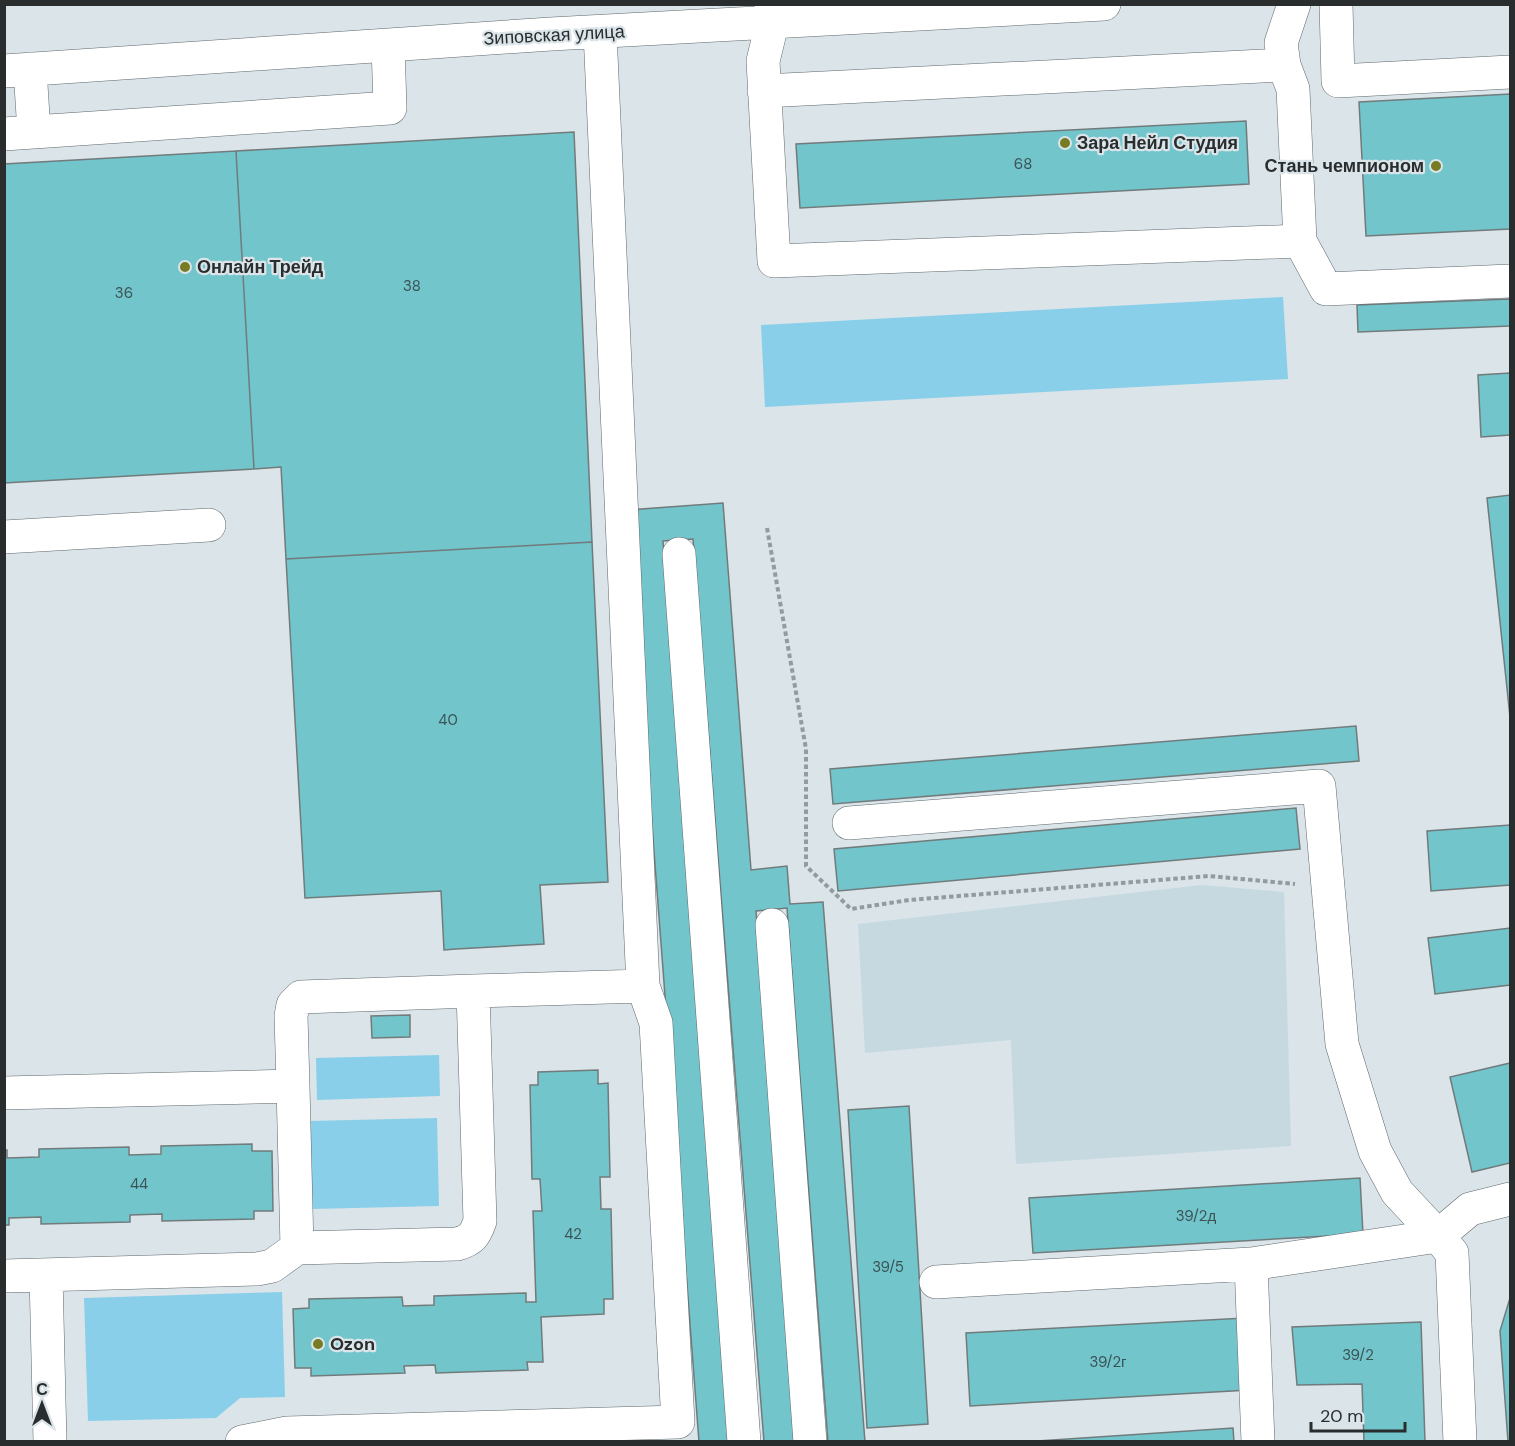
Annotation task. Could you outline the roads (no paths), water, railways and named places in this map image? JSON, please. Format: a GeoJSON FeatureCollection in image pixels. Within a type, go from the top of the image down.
{"type":"FeatureCollection","features":[{"type":"Feature","properties":{"kind":"street","name":"Зиповская улица"},"geometry":{"type":"LineString","coordinates":[[17,70],[388,45],[615,23],[772,14],[1104,4]]}},
{"type":"Feature","properties":{"kind":"street"},"geometry":{"type":"LineString","coordinates":[[1294,4],[1281,43],[1284,65],[1293,89],[1300,241],[1326,289],[1510,281]]}},
{"type":"Feature","properties":{"kind":"street"},"geometry":{"type":"LineString","coordinates":[[1336,4],[1338,81],[1510,72]]}},
{"type":"Feature","properties":{"kind":"street"},"geometry":{"type":"LineString","coordinates":[[772,14],[763,61],[774,261],[1300,241]]}},
{"type":"Feature","properties":{"kind":"street"},"geometry":{"type":"LineString","coordinates":[[242,1442],[287,1433],[678,1422],[656,1023],[643,986],[615,23]]}},
{"type":"Feature","properties":{"kind":"street"},"geometry":{"type":"LineString","coordinates":[[17,70],[19,133],[390,108],[388,45]]}},
{"type":"Feature","properties":{"kind":"street"},"geometry":{"type":"LineString","coordinates":[[764,91],[1284,65]]}},
{"type":"Feature","properties":{"kind":"street"},"geometry":{"type":"LineString","coordinates":[[4,537],[209,525]]}},
{"type":"Feature","properties":{"kind":"street"},"geometry":{"type":"LineString","coordinates":[[679,554],[744,1442]]}},
{"type":"Feature","properties":{"kind":"street"},"geometry":{"type":"LineString","coordinates":[[849,823],[1319,786],[1342,1044],[1375,1152],[1396,1192],[1452,1253],[1460,1442]]}},
{"type":"Feature","properties":{"kind":"street"},"geometry":{"type":"LineString","coordinates":[[772,925],[810,1442]]}},
{"type":"Feature","properties":{"kind":"street"},"geometry":{"type":"LineString","coordinates":[[297,1248],[291,1016],[293,1005],[301,997],[643,986]]}},
{"type":"Feature","properties":{"kind":"street"},"geometry":{"type":"LineString","coordinates":[[4,1276],[257,1269],[272,1266],[297,1248],[457,1244],[468,1241],[476,1234],[480,1221],[473,991]]}},
{"type":"Feature","properties":{"kind":"street"},"geometry":{"type":"LineString","coordinates":[[4,1093],[293,1086]]}},
{"type":"Feature","properties":{"kind":"street"},"geometry":{"type":"LineString","coordinates":[[936,1282],[1251,1264],[1438,1236],[1470,1209],[1510,1199]]}},
{"type":"Feature","properties":{"kind":"street"},"geometry":{"type":"LineString","coordinates":[[1251,1264],[1258,1442]]}},
{"type":"Feature","properties":{"kind":"street"},"geometry":{"type":"LineString","coordinates":[[46,1275],[50,1442]]}},
{"type":"Feature","properties":{"kind":"place","name":"Зара Нейл Студия"},"geometry":{"type":"Point","coordinates":[1065,143]}},
{"type":"Feature","properties":{"kind":"place","name":"Стань чемпионом"},"geometry":{"type":"Point","coordinates":[1436,166]}},
{"type":"Feature","properties":{"kind":"place","name":"Онлайн Трейд"},"geometry":{"type":"Point","coordinates":[185,267]}},
{"type":"Feature","properties":{"kind":"place","name":"Ozon"},"geometry":{"type":"Point","coordinates":[318,1344]}}]}
